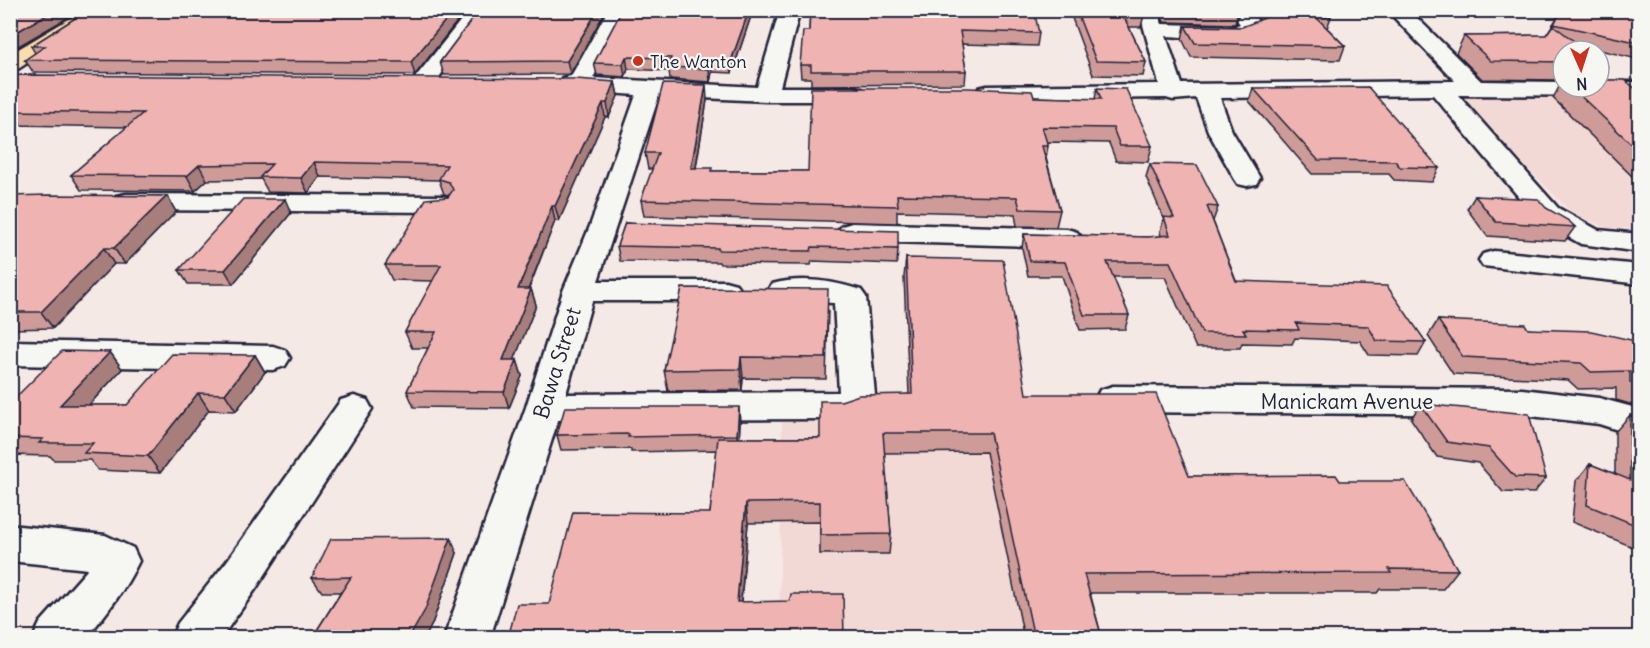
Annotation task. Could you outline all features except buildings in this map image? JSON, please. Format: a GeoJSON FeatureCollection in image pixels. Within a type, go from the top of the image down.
{"type":"FeatureCollection","features":[{"type":"Feature","properties":{"kind":"main road"},"geometry":{"type":"LineString","coordinates":[[14,75],[99,10]]}},
{"type":"Feature","properties":{"kind":"street"},"geometry":{"type":"LineString","coordinates":[[398,84],[433,84],[480,10]]}},
{"type":"Feature","properties":{"kind":"street"},"geometry":{"type":"LineString","coordinates":[[579,83],[618,10]]}},
{"type":"Feature","properties":{"kind":"street"},"geometry":{"type":"LineString","coordinates":[[766,94],[790,10]]}},
{"type":"Feature","properties":{"kind":"street"},"geometry":{"type":"LineString","coordinates":[[1173,93],[1150,20],[1237,32],[1250,29],[1252,27],[1239,10]]}},
{"type":"Feature","properties":{"kind":"street"},"geometry":{"type":"LineString","coordinates":[[1397,10],[1475,88]]}},
{"type":"Feature","properties":{"kind":"street"},"geometry":{"type":"LineString","coordinates":[[545,83],[766,94],[874,93]]}},
{"type":"Feature","properties":{"kind":"street"},"geometry":{"type":"LineString","coordinates":[[969,93],[1173,93],[1475,88],[1640,89]]}},
{"type":"Feature","properties":{"kind":"street","name":"Bawa Street"},"geometry":{"type":"LineString","coordinates":[[467,638],[544,407],[579,291],[616,226],[650,89]]}},
{"type":"Feature","properties":{"kind":"street"},"geometry":{"type":"LineString","coordinates":[[1440,90],[1548,214],[1592,238],[1640,243]]}},
{"type":"Feature","properties":{"kind":"street"},"geometry":{"type":"LineString","coordinates":[[1206,92],[1220,130],[1247,178]]}},
{"type":"Feature","properties":{"kind":"street"},"geometry":{"type":"LineString","coordinates":[[94,201],[442,204]]}},
{"type":"Feature","properties":{"kind":"street"},"geometry":{"type":"LineString","coordinates":[[820,231],[1096,238]]}},
{"type":"Feature","properties":{"kind":"street"},"geometry":{"type":"LineString","coordinates":[[1494,260],[1640,275]]}},
{"type":"Feature","properties":{"kind":"street"},"geometry":{"type":"LineString","coordinates":[[544,407],[840,405],[854,400],[857,395],[852,304],[850,297],[844,293],[832,291],[579,291]]}},
{"type":"Feature","properties":{"kind":"street"},"geometry":{"type":"LineString","coordinates":[[10,353],[273,358]]}},
{"type":"Feature","properties":{"kind":"street"},"geometry":{"type":"LineString","coordinates":[[34,385],[66,353]]}},
{"type":"Feature","properties":{"kind":"street","name":"Manickam Avenue"},"geometry":{"type":"LineString","coordinates":[[1075,398],[1522,402],[1599,411],[1640,423]]}},
{"type":"Feature","properties":{"kind":"street"},"geometry":{"type":"LineString","coordinates":[[194,638],[242,574],[354,409]]}},
{"type":"Feature","properties":{"kind":"street"},"geometry":{"type":"LineString","coordinates":[[10,543],[105,553],[118,561],[100,589],[56,638]]}},
{"type":"Feature","properties":{"kind":"shaded area"},"geometry":{"type":"Polygon","coordinates":[[[1469,91],[1551,93],[1551,99],[1611,99],[1611,94],[1639,95],[1639,229],[1606,228],[1572,213],[1456,96],[1469,91]]]}},
{"type":"Feature","properties":{"kind":"shaded area"},"geometry":{"type":"Polygon","coordinates":[[[1039,417],[1100,637],[779,638],[782,422],[1039,417]]]}},
{"type":"Feature","properties":{"kind":"place","name":"The Wanton"},"geometry":{"type":"Point","coordinates":[638,61]}}]}
